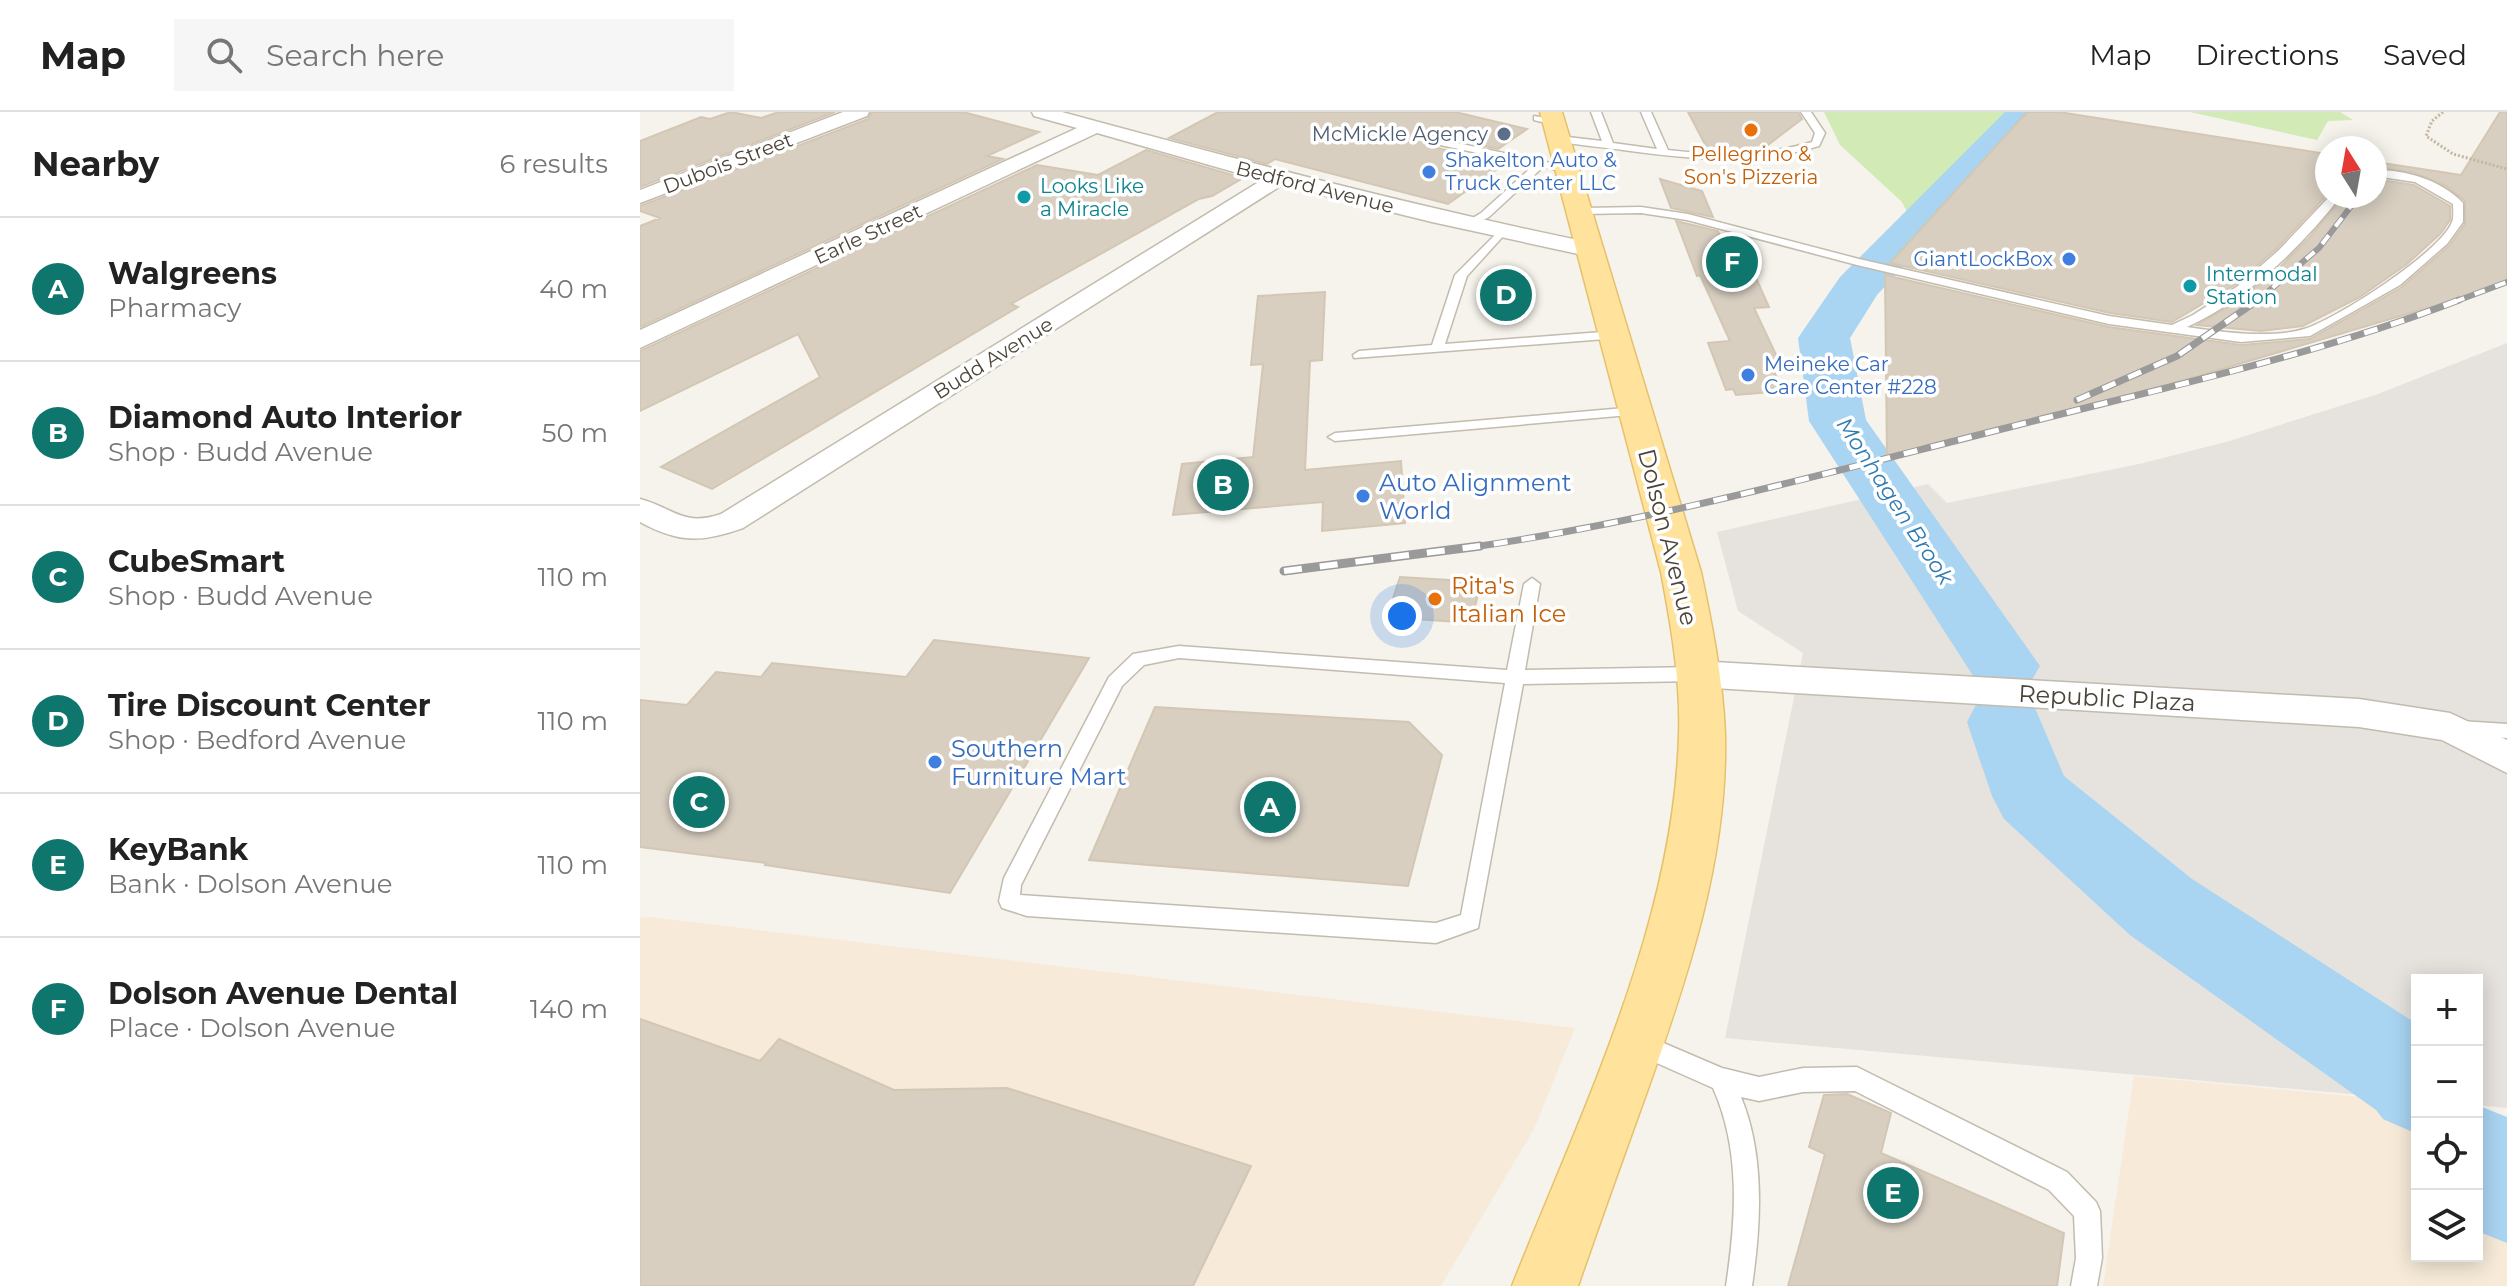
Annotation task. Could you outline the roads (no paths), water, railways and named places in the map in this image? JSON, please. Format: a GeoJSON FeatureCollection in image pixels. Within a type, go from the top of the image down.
{"type":"FeatureCollection","features":[{"type":"Feature","properties":{"kind":"main road","name":"Dolson Avenue"},"geometry":{"type":"LineString","coordinates":[[1545,1286],[1664,968],[1687,874],[1698,798],[1702,733],[1697,674],[1681,572],[1587,230],[1552,137]]}},
{"type":"Feature","properties":{"kind":"street","name":"Dubois Street"},"geometry":{"type":"LineString","coordinates":[[640,197],[860,112]]}},
{"type":"Feature","properties":{"kind":"street","name":"Bedford Avenue"},"geometry":{"type":"LineString","coordinates":[[1041,112],[1279,178],[1502,231],[1587,230]]}},
{"type":"Feature","properties":{"kind":"street","name":"Earle Street"},"geometry":{"type":"LineString","coordinates":[[640,340],[1095,127]]}},
{"type":"Feature","properties":{"kind":"street","name":"Budd Avenue"},"geometry":{"type":"LineString","coordinates":[[640,509],[676,528],[704,532],[732,521],[1279,178]]}},
{"type":"Feature","properties":{"kind":"street","name":"Republic Plaza"},"geometry":{"type":"LineString","coordinates":[[1697,674],[2359,713],[2450,727],[2507,758]]}},
{"type":"Feature","properties":{"kind":"lane"},"geometry":{"type":"LineString","coordinates":[[1596,112],[1608,143]]}},
{"type":"Feature","properties":{"kind":"lane"},"geometry":{"type":"LineString","coordinates":[[1646,112],[1664,153]]}},
{"type":"Feature","properties":{"kind":"lane"},"geometry":{"type":"LineString","coordinates":[[1429,140],[1552,137],[1664,153],[1733,156],[1796,152],[1816,144],[1820,133],[1806,112]]}},
{"type":"Feature","properties":{"kind":"lane"},"geometry":{"type":"LineString","coordinates":[[1470,224],[1485,215],[1552,137]]}},
{"type":"Feature","properties":{"kind":"lane"},"geometry":{"type":"LineString","coordinates":[[1587,230],[1641,210],[1688,217],[1857,262],[2109,320],[2241,338],[2306,333],[2396,282],[2443,242],[2458,222],[2458,203],[2430,184],[2387,175]]}},
{"type":"Feature","properties":{"kind":"lane"},"geometry":{"type":"LineString","coordinates":[[2175,328],[2192,321],[2230,296],[2306,233],[2326,208]]}},
{"type":"Feature","properties":{"kind":"lane"},"geometry":{"type":"LineString","coordinates":[[1437,349],[1461,275],[1502,231]]}},
{"type":"Feature","properties":{"kind":"lane"},"geometry":{"type":"LineString","coordinates":[[1359,355],[1615,335]]}},
{"type":"Feature","properties":{"kind":"lane"},"geometry":{"type":"LineString","coordinates":[[1335,437],[1636,411]]}},
{"type":"Feature","properties":{"kind":"lane"},"geometry":{"type":"LineString","coordinates":[[1532,584],[1515,677],[1470,921],[1436,933],[1027,907],[1009,901],[1011,884],[1115,682],[1139,659],[1179,652],[1515,677],[1697,674]]}},
{"type":"Feature","properties":{"kind":"lane"},"geometry":{"type":"LineString","coordinates":[[2450,727],[2507,731]]}},
{"type":"Feature","properties":{"kind":"lane"},"geometry":{"type":"LineString","coordinates":[[1637,1043],[1721,1080],[1759,1089],[1803,1080],[1857,1079],[2058,1181],[2087,1211],[2089,1258],[2084,1286]]}},
{"type":"Feature","properties":{"kind":"lane"},"geometry":{"type":"LineString","coordinates":[[1721,1080],[1738,1120],[1744,1168],[1744,1256],[1739,1286]]}},
{"type":"Feature","properties":{"kind":"waterway","name":"Monhagen Brook"},"geometry":{"type":"LineString","coordinates":[[2004,666],[1838,421],[1824,338],[1857,287],[2027,112]]}},
{"type":"Feature","properties":{"kind":"waterway","name":"Monhagen Brook"},"geometry":{"type":"LineString","coordinates":[[2005,722],[2032,796],[2161,907],[2411,1077]]}},
{"type":"Feature","properties":{"kind":"waterway","name":"Monhagen Brook"},"geometry":{"type":"LineString","coordinates":[[2483,1163],[2507,1191]]}},
{"type":"Feature","properties":{"kind":"railway"},"geometry":{"type":"LineString","coordinates":[[2256,302],[2319,248],[2350,208]]}},
{"type":"Feature","properties":{"kind":"railway"},"geometry":{"type":"LineString","coordinates":[[2454,302],[2507,282]]}},
{"type":"Feature","properties":{"kind":"railway"},"geometry":{"type":"LineString","coordinates":[[2077,400],[2177,356],[2258,300]]}},
{"type":"Feature","properties":{"kind":"railway"},"geometry":{"type":"LineString","coordinates":[[1473,547],[1604,524],[1808,478],[2293,355],[2459,300]]}},
{"type":"Feature","properties":{"kind":"railway"},"geometry":{"type":"LineString","coordinates":[[1473,547],[1480,546]]}},
{"type":"Feature","properties":{"kind":"railway"},"geometry":{"type":"LineString","coordinates":[[1284,571],[1473,547]]}},
{"type":"Feature","properties":{"kind":"railway"},"geometry":{"type":"LineString","coordinates":[[1466,548],[1473,547]]}},
{"type":"Feature","properties":{"kind":"place","name":"Pellegrino & Son's Pizzeria"},"geometry":{"type":"Point","coordinates":[1751,130]}},
{"type":"Feature","properties":{"kind":"place","name":"McMickle Agency"},"geometry":{"type":"Point","coordinates":[1504,134]}},
{"type":"Feature","properties":{"kind":"place","name":"Shakelton Auto & Truck Center LLC"},"geometry":{"type":"Point","coordinates":[1429,172]}},
{"type":"Feature","properties":{"kind":"place","name":"Looks Like a Miracle"},"geometry":{"type":"Point","coordinates":[1024,197]}},
{"type":"Feature","properties":{"kind":"place","name":"GiantLockBox"},"geometry":{"type":"Point","coordinates":[2069,259]}},
{"type":"Feature","properties":{"kind":"place","name":"Dolson Avenue Dental"},"geometry":{"type":"Point","coordinates":[1732,262]}},
{"type":"Feature","properties":{"kind":"place","name":"Intermodal Station"},"geometry":{"type":"Point","coordinates":[2190,286]}},
{"type":"Feature","properties":{"kind":"place","name":"Tire Discount Center"},"geometry":{"type":"Point","coordinates":[1506,295]}},
{"type":"Feature","properties":{"kind":"place","name":"Meineke Car Care Center #228"},"geometry":{"type":"Point","coordinates":[1748,375]}},
{"type":"Feature","properties":{"kind":"place","name":"Diamond Auto Interior"},"geometry":{"type":"Point","coordinates":[1223,485]}},
{"type":"Feature","properties":{"kind":"place","name":"Auto Alignment World"},"geometry":{"type":"Point","coordinates":[1363,496]}},
{"type":"Feature","properties":{"kind":"place","name":"Rita's Italian Ice"},"geometry":{"type":"Point","coordinates":[1435,599]}},
{"type":"Feature","properties":{"kind":"place","name":"Southern Furniture Mart"},"geometry":{"type":"Point","coordinates":[935,762]}},
{"type":"Feature","properties":{"kind":"place","name":"CubeSmart"},"geometry":{"type":"Point","coordinates":[699,802]}},
{"type":"Feature","properties":{"kind":"place","name":"Walgreens"},"geometry":{"type":"Point","coordinates":[1270,807]}},
{"type":"Feature","properties":{"kind":"place","name":"KeyBank"},"geometry":{"type":"Point","coordinates":[1893,1193]}}]}
